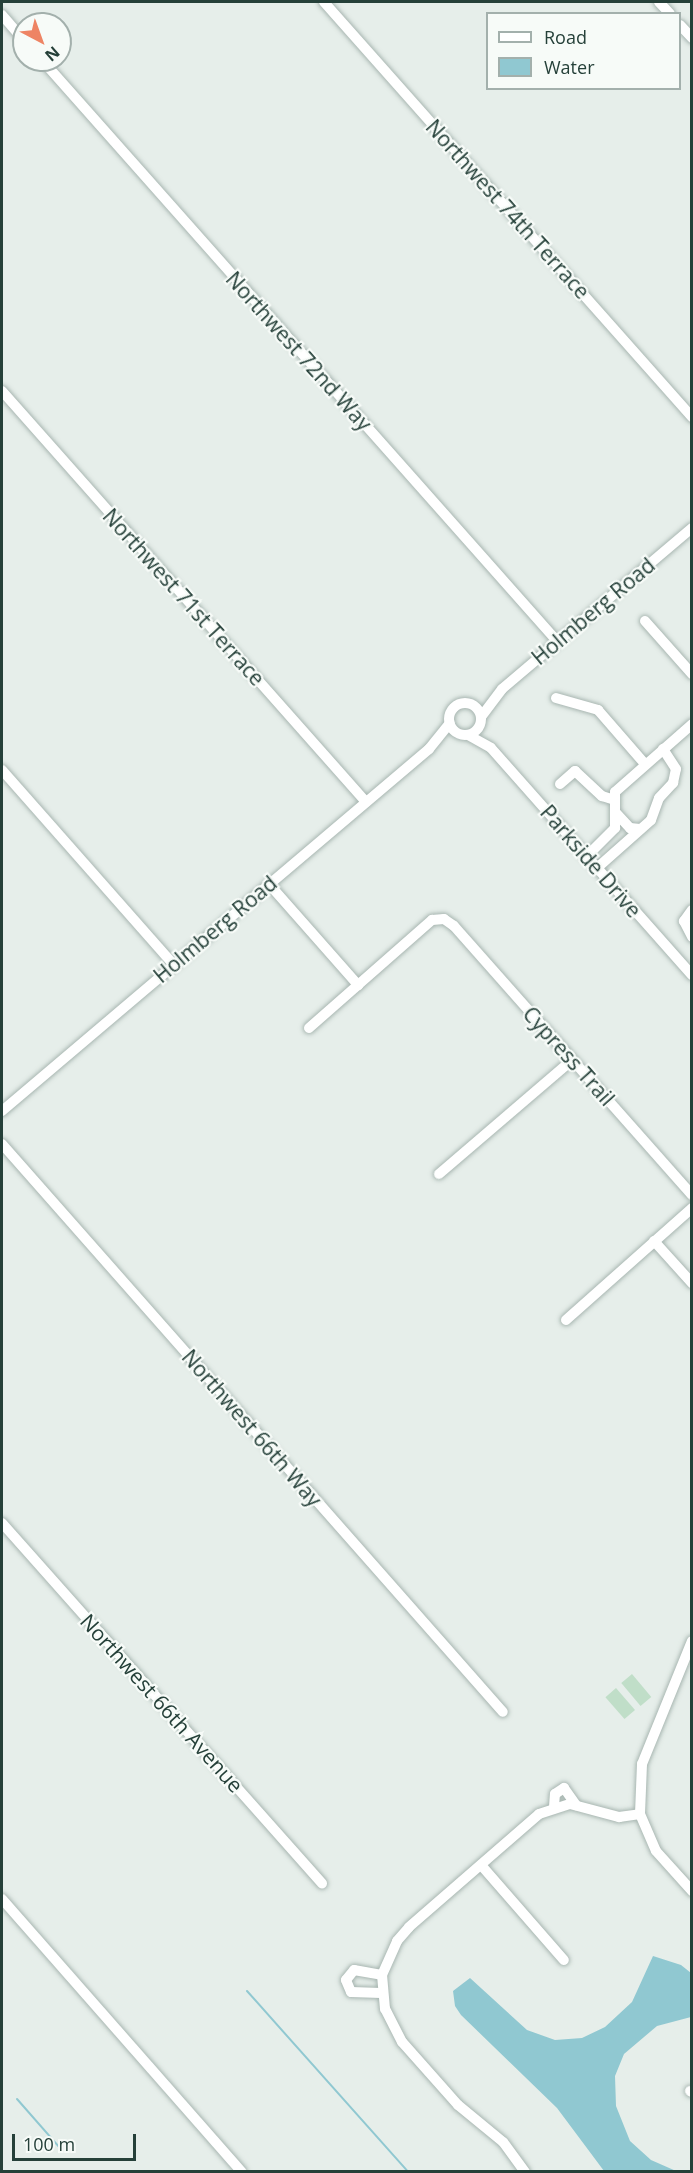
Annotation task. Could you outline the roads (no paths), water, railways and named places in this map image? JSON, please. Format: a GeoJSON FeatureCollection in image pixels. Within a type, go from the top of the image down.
{"type":"FeatureCollection","features":[{"type":"Feature","properties":{"kind":"street","name":"Northwest 74th Terrace"},"geometry":{"type":"LineString","coordinates":[[324,2],[692,417]]}},
{"type":"Feature","properties":{"kind":"street"},"geometry":{"type":"LineString","coordinates":[[2,15],[12,26]]}},
{"type":"Feature","properties":{"kind":"street"},"geometry":{"type":"LineString","coordinates":[[681,26],[692,38]]}},
{"type":"Feature","properties":{"kind":"street","name":"Northwest 72nd Way"},"geometry":{"type":"LineString","coordinates":[[53,72],[557,641]]}},
{"type":"Feature","properties":{"kind":"street","name":"Northwest 71st Terrace"},"geometry":{"type":"LineString","coordinates":[[2,391],[366,802]]}},
{"type":"Feature","properties":{"kind":"street","name":"Holmberg Road"},"geometry":{"type":"LineString","coordinates":[[481,720],[495,695],[692,528]]}},
{"type":"Feature","properties":{"kind":"street"},"geometry":{"type":"LineString","coordinates":[[645,621],[692,674]]}},
{"type":"Feature","properties":{"kind":"street","name":"Holmberg Road"},"geometry":{"type":"LineString","coordinates":[[471,704],[495,695]]}},
{"type":"Feature","properties":{"kind":"street"},"geometry":{"type":"LineString","coordinates":[[556,698],[598,710],[645,764]]}},
{"type":"Feature","properties":{"kind":"street"},"geometry":{"type":"LineString","coordinates":[[471,704],[481,720],[466,735],[450,723],[450,714],[456,706],[471,704]]}},
{"type":"Feature","properties":{"kind":"street","name":"Parkside Drive"},"geometry":{"type":"LineString","coordinates":[[481,720],[491,748]]}},
{"type":"Feature","properties":{"kind":"street","name":"Holmberg Road"},"geometry":{"type":"LineString","coordinates":[[2,1111],[429,749],[450,723]]}},
{"type":"Feature","properties":{"kind":"street"},"geometry":{"type":"LineString","coordinates":[[640,830],[630,828],[616,813],[612,800],[615,792],[692,724]]}},
{"type":"Feature","properties":{"kind":"street","name":"Holmberg Road"},"geometry":{"type":"LineString","coordinates":[[429,749],[466,735]]}},
{"type":"Feature","properties":{"kind":"street","name":"Parkside Drive"},"geometry":{"type":"LineString","coordinates":[[466,735],[491,748],[692,975]]}},
{"type":"Feature","properties":{"kind":"street"},"geometry":{"type":"LineString","coordinates":[[597,868],[651,820],[659,798],[675,777],[674,763],[663,749]]}},
{"type":"Feature","properties":{"kind":"street"},"geometry":{"type":"LineString","coordinates":[[2,770],[173,964]]}},
{"type":"Feature","properties":{"kind":"street"},"geometry":{"type":"LineString","coordinates":[[560,784],[575,771],[602,796],[612,800]]}},
{"type":"Feature","properties":{"kind":"street"},"geometry":{"type":"LineString","coordinates":[[587,856],[611,836],[616,813]]}},
{"type":"Feature","properties":{"kind":"street"},"geometry":{"type":"LineString","coordinates":[[268,884],[357,985],[309,1028]]}},
{"type":"Feature","properties":{"kind":"street"},"geometry":{"type":"LineString","coordinates":[[692,910],[684,921],[692,938]]}},
{"type":"Feature","properties":{"kind":"street","name":"Cypress Trail"},"geometry":{"type":"LineString","coordinates":[[357,985],[432,920],[444,919],[454,926],[692,1194]]}},
{"type":"Feature","properties":{"kind":"street"},"geometry":{"type":"LineString","coordinates":[[439,1174],[572,1060]]}},
{"type":"Feature","properties":{"kind":"street","name":"Northwest 66th Way"},"geometry":{"type":"LineString","coordinates":[[2,1144],[503,1712]]}},
{"type":"Feature","properties":{"kind":"street"},"geometry":{"type":"LineString","coordinates":[[566,1320],[692,1208]]}},
{"type":"Feature","properties":{"kind":"street"},"geometry":{"type":"LineString","coordinates":[[654,1241],[692,1283]]}},
{"type":"Feature","properties":{"kind":"street","name":"Northwest 66th Avenue"},"geometry":{"type":"LineString","coordinates":[[4,1531],[322,1882]]}},
{"type":"Feature","properties":{"kind":"street"},"geometry":{"type":"LineString","coordinates":[[692,1641],[642,1764],[640,1814],[656,1851],[692,1891]]}},
{"type":"Feature","properties":{"kind":"street"},"geometry":{"type":"LineString","coordinates":[[554,1807],[555,1794],[564,1788],[576,1805]]}},
{"type":"Feature","properties":{"kind":"street"},"geometry":{"type":"LineString","coordinates":[[525,2172],[503,2142],[458,2105],[402,2042],[391,2025],[381,1984],[397,1941],[409,1927],[539,1814],[554,1807],[576,1805],[619,1817],[640,1814]]}},
{"type":"Feature","properties":{"kind":"street"},"geometry":{"type":"LineString","coordinates":[[481,1865],[564,1960]]}},
{"type":"Feature","properties":{"kind":"street"},"geometry":{"type":"LineString","coordinates":[[2,1899],[242,2172]]}},
{"type":"Feature","properties":{"kind":"water"},"geometry":{"type":"Polygon","coordinates":[[[653,1956],[681,1965],[691,1973],[691,2017],[657,2026],[624,2054],[615,2076],[616,2106],[630,2141],[651,2160],[676,2171],[604,2171],[557,2108],[461,2015],[455,2006],[453,1991],[470,1978],[527,2030],[555,2040],[582,2038],[605,2027],[632,2002],[653,1956]]]}},
{"type":"Feature","properties":{"kind":"waterway"},"geometry":{"type":"LineString","coordinates":[[247,1991],[408,2172]]}},
{"type":"Feature","properties":{"kind":"waterway"},"geometry":{"type":"LineString","coordinates":[[17,2099],[60,2148]]}}]}
